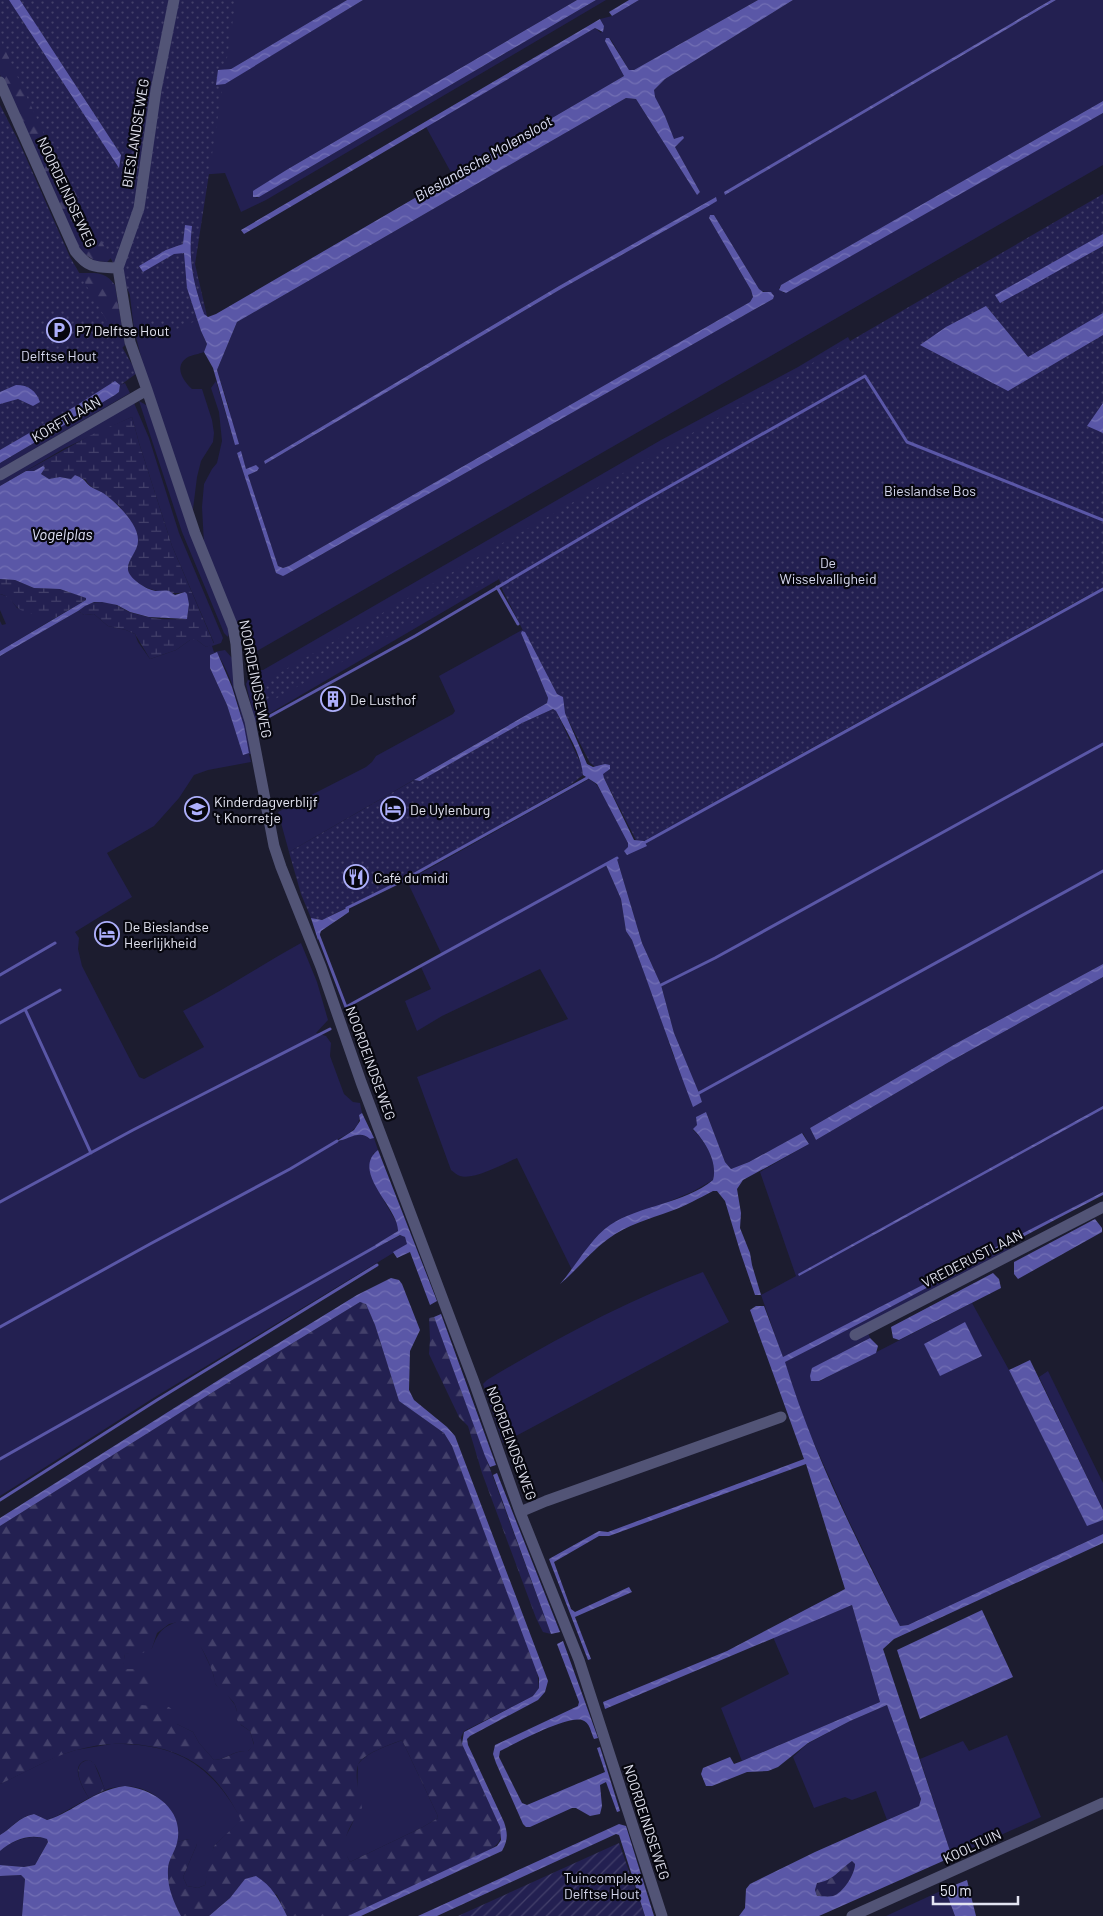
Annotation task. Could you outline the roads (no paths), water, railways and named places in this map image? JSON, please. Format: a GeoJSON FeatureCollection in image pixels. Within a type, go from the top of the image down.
{"type":"FeatureCollection","features":[{"type":"Feature","properties":{"kind":"street","name":"BIESLANDSEWEG"},"geometry":{"type":"LineString","coordinates":[[118,268],[139,208],[156,90],[174,0]]}},
{"type":"Feature","properties":{"kind":"street","name":"NOORDEINDSEWEG"},"geometry":{"type":"LineString","coordinates":[[0,82],[75,251],[84,262],[93,267],[118,268],[130,342],[195,533],[235,635],[239,686],[250,720],[274,846],[321,967],[361,1082],[474,1382],[520,1512],[579,1660],[662,1916]]}},
{"type":"Feature","properties":{"kind":"street","name":"KORFTLAAN"},"geometry":{"type":"LineString","coordinates":[[0,475],[147,390]]}},
{"type":"Feature","properties":{"kind":"street","name":"VREDERUSTLAAN"},"geometry":{"type":"LineString","coordinates":[[854,1335],[1103,1207]]}},
{"type":"Feature","properties":{"kind":"street","name":"NOORDEINDSEWEG"},"geometry":{"type":"LineString","coordinates":[[520,1512],[546,1501],[781,1418]]}},
{"type":"Feature","properties":{"kind":"street","name":"KOOLTUIN"},"geometry":{"type":"LineString","coordinates":[[852,1916],[1103,1803]]}},
{"type":"Feature","properties":{"kind":"water"},"geometry":{"type":"Polygon","coordinates":[[[9,0],[20,0],[121,155],[119,168],[9,0]]]}},
{"type":"Feature","properties":{"kind":"water"},"geometry":{"type":"Polygon","coordinates":[[[347,0],[363,0],[225,84],[216,85],[218,70],[231,69],[347,0]]]}},
{"type":"Feature","properties":{"kind":"water"},"geometry":{"type":"Polygon","coordinates":[[[577,0],[596,0],[259,197],[253,197],[253,191],[288,169],[577,0]]]}},
{"type":"Feature","properties":{"kind":"water"},"geometry":{"type":"Polygon","coordinates":[[[629,0],[639,0],[612,16],[609,12],[629,0]]]}},
{"type":"Feature","properties":{"kind":"water"},"geometry":{"type":"Polygon","coordinates":[[[758,0],[793,0],[665,79],[654,90],[655,97],[674,139],[683,136],[684,138],[675,147],[700,192],[697,195],[636,99],[626,98],[237,322],[217,370],[239,444],[235,445],[213,368],[204,352],[207,344],[187,288],[184,253],[174,254],[143,272],[139,266],[166,250],[183,244],[185,225],[192,226],[192,271],[200,303],[204,314],[208,317],[624,76],[605,41],[606,38],[609,38],[629,70],[634,70],[758,0]]]}},
{"type":"Feature","properties":{"kind":"water"},"geometry":{"type":"Polygon","coordinates":[[[1051,0],[1056,0],[725,195],[724,192],[1051,0]]]}},
{"type":"Feature","properties":{"kind":"water"},"geometry":{"type":"Polygon","coordinates":[[[600,19],[604,26],[603,32],[595,28],[244,234],[241,230],[600,19]]]}},
{"type":"Feature","properties":{"kind":"water"},"geometry":{"type":"Polygon","coordinates":[[[1103,101],[1103,113],[786,293],[779,290],[781,285],[1103,101]]]}},
{"type":"Feature","properties":{"kind":"water"},"geometry":{"type":"Polygon","coordinates":[[[716,197],[717,201],[707,207],[561,289],[265,464],[264,461],[559,286],[716,197]]]}},
{"type":"Feature","properties":{"kind":"water"},"geometry":{"type":"Polygon","coordinates":[[[710,215],[714,215],[759,289],[763,292],[771,292],[774,296],[773,299],[287,574],[283,576],[276,573],[237,453],[241,451],[246,469],[256,465],[259,468],[248,475],[278,566],[283,568],[289,566],[750,302],[753,297],[751,290],[709,218],[710,215]]]}},
{"type":"Feature","properties":{"kind":"water"},"geometry":{"type":"Polygon","coordinates":[[[1103,234],[1103,246],[1000,303],[995,295],[1103,234]]]}},
{"type":"Feature","properties":{"kind":"water"},"geometry":{"type":"Polygon","coordinates":[[[986,306],[1028,357],[1103,313],[1103,335],[1008,391],[920,345],[946,327],[986,306]]]}},
{"type":"Feature","properties":{"kind":"water"},"geometry":{"type":"Polygon","coordinates":[[[115,381],[120,385],[119,392],[115,395],[0,463],[0,450],[115,381]]]}},
{"type":"Feature","properties":{"kind":"water"},"geometry":{"type":"Polygon","coordinates":[[[16,385],[31,389],[40,402],[33,406],[18,399],[0,404],[0,392],[16,385]]]}},
{"type":"Feature","properties":{"kind":"water"},"geometry":{"type":"Polygon","coordinates":[[[1103,403],[1103,433],[1087,426],[1103,403]]]}},
{"type":"Feature","properties":{"kind":"water","name":"Vogelplas"},"geometry":{"type":"Polygon","coordinates":[[[43,466],[45,468],[41,474],[49,479],[60,477],[71,479],[75,475],[103,493],[120,508],[135,528],[138,541],[128,565],[129,573],[138,582],[150,589],[169,591],[175,595],[185,592],[189,604],[187,619],[149,617],[130,612],[117,605],[94,602],[0,656],[0,651],[86,600],[86,598],[60,589],[34,588],[15,580],[0,579],[0,486],[26,471],[34,471],[43,466]]]}},
{"type":"Feature","properties":{"kind":"water"},"geometry":{"type":"Polygon","coordinates":[[[522,631],[525,632],[557,694],[563,697],[565,713],[587,764],[593,767],[605,764],[610,765],[610,769],[603,774],[604,778],[634,840],[644,841],[647,846],[627,855],[624,851],[628,847],[628,843],[597,784],[583,775],[576,750],[556,711],[553,709],[522,723],[420,781],[414,780],[547,703],[548,698],[521,633],[522,631]]]}},
{"type":"Feature","properties":{"kind":"water"},"geometry":{"type":"Polygon","coordinates":[[[217,652],[232,687],[244,726],[249,753],[243,755],[227,705],[210,668],[210,655],[217,652]]]}},
{"type":"Feature","properties":{"kind":"water"},"geometry":{"type":"Polygon","coordinates":[[[617,859],[642,943],[661,985],[674,1033],[702,1102],[693,1107],[632,940],[626,931],[621,899],[606,865],[617,859]]]}},
{"type":"Feature","properties":{"kind":"water"},"geometry":{"type":"Polygon","coordinates":[[[349,907],[349,912],[321,931],[318,940],[311,918],[322,920],[349,907]]]}},
{"type":"Feature","properties":{"kind":"water"},"geometry":{"type":"Polygon","coordinates":[[[1103,964],[1103,977],[949,1062],[816,1140],[810,1128],[957,1043],[1103,964]]]}},
{"type":"Feature","properties":{"kind":"water"},"geometry":{"type":"Polygon","coordinates":[[[1103,1106],[1103,1109],[799,1276],[798,1274],[1103,1106]]]}},
{"type":"Feature","properties":{"kind":"water"},"geometry":{"type":"Polygon","coordinates":[[[706,1112],[725,1162],[731,1169],[749,1162],[802,1133],[809,1144],[743,1180],[737,1189],[741,1213],[740,1228],[750,1253],[761,1295],[755,1295],[725,1201],[717,1191],[713,1191],[682,1207],[638,1223],[615,1234],[595,1250],[560,1284],[590,1245],[610,1225],[635,1213],[676,1200],[713,1180],[714,1166],[712,1159],[702,1140],[693,1129],[697,1125],[696,1117],[706,1112]]]}},
{"type":"Feature","properties":{"kind":"water"},"geometry":{"type":"Polygon","coordinates":[[[362,1113],[374,1138],[370,1139],[366,1136],[358,1135],[337,1141],[354,1130],[360,1121],[359,1115],[362,1113]]]}},
{"type":"Feature","properties":{"kind":"water"},"geometry":{"type":"Polygon","coordinates":[[[378,1150],[437,1301],[430,1305],[410,1252],[397,1258],[393,1252],[407,1244],[405,1237],[400,1235],[376,1248],[375,1245],[398,1231],[396,1222],[372,1179],[369,1169],[371,1159],[378,1150]]]}},
{"type":"Feature","properties":{"kind":"water"},"geometry":{"type":"Polygon","coordinates":[[[1103,1192],[1103,1195],[785,1362],[822,1464],[900,1626],[908,1625],[1103,1534],[1103,1543],[894,1639],[883,1649],[952,1857],[819,1916],[739,1916],[745,1908],[746,1889],[750,1884],[815,1852],[919,1806],[921,1799],[887,1705],[850,1721],[808,1743],[778,1767],[768,1771],[747,1772],[712,1786],[706,1786],[701,1774],[703,1768],[730,1757],[734,1764],[880,1702],[852,1605],[605,1709],[603,1702],[727,1651],[845,1589],[806,1464],[609,1536],[599,1536],[554,1562],[571,1609],[575,1612],[629,1587],[632,1592],[575,1617],[591,1659],[588,1660],[549,1559],[599,1531],[608,1532],[804,1459],[750,1310],[756,1306],[764,1306],[783,1357],[1103,1192]],[[852,1861],[832,1878],[817,1883],[815,1890],[817,1896],[833,1896],[841,1891],[851,1878],[855,1864],[852,1861]]]}},
{"type":"Feature","properties":{"kind":"water"},"geometry":{"type":"Polygon","coordinates":[[[1095,1219],[1102,1228],[1102,1232],[1018,1279],[1014,1274],[1014,1262],[1095,1219]]]}},
{"type":"Feature","properties":{"kind":"water"},"geometry":{"type":"Polygon","coordinates":[[[993,1273],[999,1279],[1001,1288],[899,1340],[893,1338],[891,1327],[993,1273]]]}},
{"type":"Feature","properties":{"kind":"water"},"geometry":{"type":"Polygon","coordinates":[[[391,1278],[399,1280],[402,1284],[420,1330],[410,1351],[409,1390],[414,1400],[455,1436],[548,1681],[545,1692],[538,1700],[467,1739],[468,1745],[504,1822],[507,1837],[502,1851],[361,1916],[348,1916],[497,1846],[501,1840],[500,1827],[462,1744],[464,1732],[533,1696],[539,1688],[539,1678],[452,1446],[444,1433],[399,1401],[375,1325],[366,1304],[360,1302],[0,1526],[0,1518],[225,1376],[357,1295],[391,1278]]]}},
{"type":"Feature","properties":{"kind":"water"},"geometry":{"type":"Polygon","coordinates":[[[441,1314],[496,1465],[490,1467],[485,1456],[434,1317],[441,1314]]]}},
{"type":"Feature","properties":{"kind":"water"},"geometry":{"type":"Polygon","coordinates":[[[965,1322],[982,1356],[940,1376],[924,1344],[965,1322]]]}},
{"type":"Feature","properties":{"kind":"water"},"geometry":{"type":"Polygon","coordinates":[[[870,1338],[878,1346],[876,1353],[819,1381],[811,1381],[812,1368],[870,1338]]]}},
{"type":"Feature","properties":{"kind":"water"},"geometry":{"type":"Polygon","coordinates":[[[1030,1360],[1103,1510],[1103,1520],[1087,1526],[1009,1370],[1030,1360]]]}},
{"type":"Feature","properties":{"kind":"water"},"geometry":{"type":"Polygon","coordinates":[[[497,1473],[560,1632],[551,1634],[493,1475],[497,1473]]]}},
{"type":"Feature","properties":{"kind":"water"},"geometry":{"type":"Polygon","coordinates":[[[982,1610],[1013,1677],[920,1719],[897,1650],[982,1610]]]}},
{"type":"Feature","properties":{"kind":"water"},"geometry":{"type":"Polygon","coordinates":[[[563,1641],[598,1738],[594,1739],[589,1725],[585,1721],[574,1720],[553,1726],[500,1751],[499,1757],[522,1803],[527,1805],[605,1772],[597,1748],[600,1747],[620,1811],[617,1812],[606,1782],[600,1785],[602,1806],[600,1814],[590,1816],[576,1808],[572,1808],[530,1827],[526,1827],[493,1754],[495,1745],[578,1706],[579,1702],[557,1644],[563,1641]]]}},
{"type":"Feature","properties":{"kind":"water"},"geometry":{"type":"Polygon","coordinates":[[[125,1786],[136,1788],[156,1797],[172,1811],[178,1831],[175,1850],[169,1862],[168,1882],[181,1916],[22,1916],[25,1879],[21,1875],[0,1876],[0,1865],[24,1867],[35,1865],[48,1842],[47,1839],[41,1837],[22,1838],[0,1851],[0,1835],[29,1815],[34,1814],[47,1820],[67,1812],[103,1792],[125,1786]]]}},
{"type":"Feature","properties":{"kind":"water"},"geometry":{"type":"Polygon","coordinates":[[[619,1824],[626,1826],[654,1916],[645,1916],[619,1835],[616,1834],[437,1916],[418,1916],[619,1824]]]}},
{"type":"Feature","properties":{"kind":"water"},"geometry":{"type":"Polygon","coordinates":[[[256,1876],[274,1893],[287,1916],[209,1916],[230,1898],[245,1879],[256,1876]]]}},
{"type":"Feature","properties":{"kind":"water"},"geometry":{"type":"Polygon","coordinates":[[[967,1880],[976,1916],[955,1916],[945,1889],[967,1880]]]}},
{"type":"Feature","properties":{"kind":"waterway"},"geometry":{"type":"LineString","coordinates":[[261,721],[415,636],[642,502],[865,376],[907,442],[1103,520]]}},
{"type":"Feature","properties":{"kind":"waterway"},"geometry":{"type":"LineString","coordinates":[[497,587],[518,624]]}},
{"type":"Feature","properties":{"kind":"waterway"},"geometry":{"type":"LineString","coordinates":[[642,844],[1103,589]]}},
{"type":"Feature","properties":{"kind":"waterway"},"geometry":{"type":"LineString","coordinates":[[661,985],[715,958],[1103,744]]}},
{"type":"Feature","properties":{"kind":"waterway"},"geometry":{"type":"LineString","coordinates":[[347,908],[402,881],[587,778]]}},
{"type":"Feature","properties":{"kind":"waterway"},"geometry":{"type":"LineString","coordinates":[[318,934],[346,1007],[617,858]]}},
{"type":"Feature","properties":{"kind":"waterway"},"geometry":{"type":"LineString","coordinates":[[699,1093],[1103,871]]}},
{"type":"Feature","properties":{"kind":"waterway"},"geometry":{"type":"LineString","coordinates":[[0,975],[55,943]]}},
{"type":"Feature","properties":{"kind":"waterway"},"geometry":{"type":"LineString","coordinates":[[0,1023],[60,990]]}},
{"type":"Feature","properties":{"kind":"waterway"},"geometry":{"type":"LineString","coordinates":[[25,1009],[91,1153]]}},
{"type":"Feature","properties":{"kind":"waterway"},"geometry":{"type":"LineString","coordinates":[[0,1202],[133,1130],[330,1029]]}},
{"type":"Feature","properties":{"kind":"waterway"},"geometry":{"type":"LineString","coordinates":[[0,1327],[290,1169],[337,1141]]}},
{"type":"Feature","properties":{"kind":"waterway"},"geometry":{"type":"LineString","coordinates":[[0,1459],[375,1247]]}},
{"type":"Feature","properties":{"kind":"waterway"},"geometry":{"type":"LineString","coordinates":[[0,1500],[157,1400],[377,1265]]}},
{"type":"Feature","properties":{"kind":"place","name":"P7 Delftse Hout"},"geometry":{"type":"Point","coordinates":[59,330]}},
{"type":"Feature","properties":{"kind":"place","name":"De Lusthof"},"geometry":{"type":"Point","coordinates":[333,699]}},
{"type":"Feature","properties":{"kind":"place","name":"Kinderdagverblijf 't Knorretje"},"geometry":{"type":"Point","coordinates":[197,809]}},
{"type":"Feature","properties":{"kind":"place","name":"De Uylenburg"},"geometry":{"type":"Point","coordinates":[393,809]}},
{"type":"Feature","properties":{"kind":"place","name":"Café du midi"},"geometry":{"type":"Point","coordinates":[356,877]}},
{"type":"Feature","properties":{"kind":"place","name":"De Bieslandse Heerlijkheid"},"geometry":{"type":"Point","coordinates":[107,934]}},
{"type":"Feature","properties":{"kind":"water label","name":"Bieslandsche Molensloot"},"geometry":{"type":"Point","coordinates":[483,158]}},
{"type":"Feature","properties":{"kind":"park label","name":"Delftse Hout"},"geometry":{"type":"Point","coordinates":[59,355]}},
{"type":"Feature","properties":{"kind":"park label","name":"Bieslandse Bos"},"geometry":{"type":"Point","coordinates":[930,490]}},
{"type":"Feature","properties":{"kind":"park label","name":"De Wisselvalligheid"},"geometry":{"type":"Point","coordinates":[828,570]}},
{"type":"Feature","properties":{"kind":"park label","name":"Tuincomplex Delftse Hout"},"geometry":{"type":"Point","coordinates":[602,1885]}}]}
